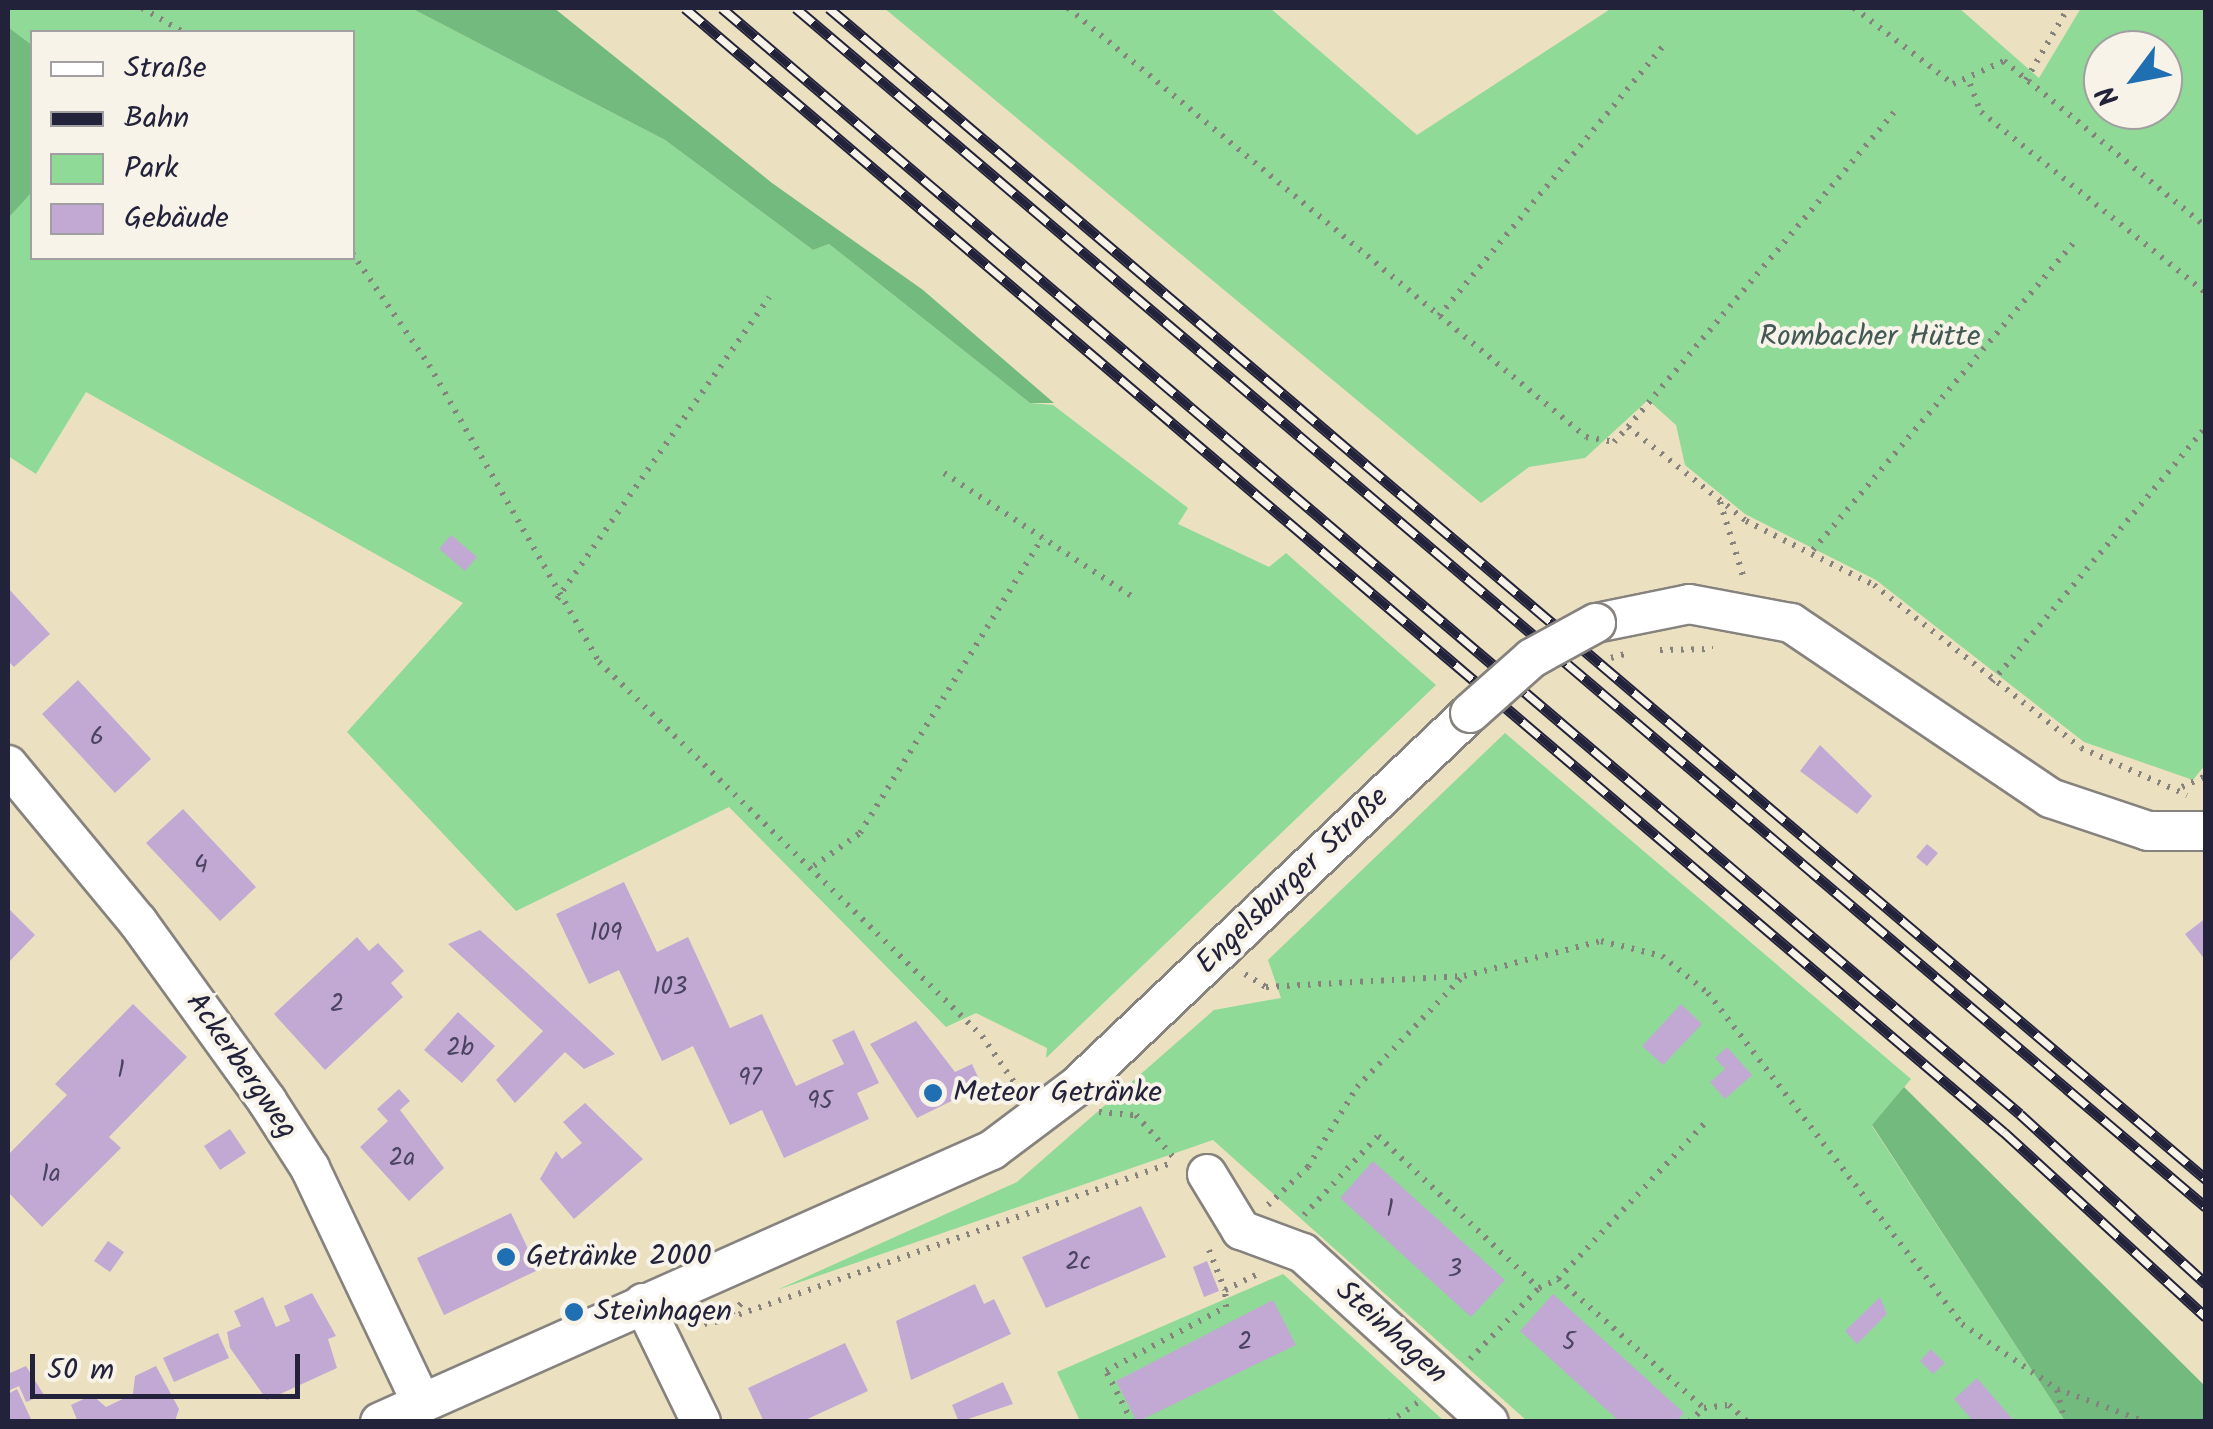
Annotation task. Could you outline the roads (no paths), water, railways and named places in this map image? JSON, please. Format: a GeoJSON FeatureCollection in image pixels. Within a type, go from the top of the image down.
{"type":"FeatureCollection","features":[{"type":"Feature","properties":{"kind":"street","name":"Engelsburger Straße"},"geometry":{"type":"LineString","coordinates":[[380,1422],[992,1150],[1076,1087],[1470,712],[1532,658],[1596,624],[1689,604],[1791,623],[2050,798],[2148,831],[2206,832]]}},
{"type":"Feature","properties":{"kind":"street","name":"Ackerbergweg"},"geometry":{"type":"LineString","coordinates":[[8,765],[128,908],[267,1101],[310,1168],[421,1402]]}},
{"type":"Feature","properties":{"kind":"street","name":"Steinhagen"},"geometry":{"type":"LineString","coordinates":[[1192,1167],[1242,1230],[1291,1247],[1488,1422]]}},
{"type":"Feature","properties":{"kind":"street"},"geometry":{"type":"LineString","coordinates":[[643,1303],[700,1422]]}},
{"type":"Feature","properties":{"kind":"railway"},"geometry":{"type":"LineString","coordinates":[[685,8],[2004,1132],[2206,1317]]}},
{"type":"Feature","properties":{"kind":"railway"},"geometry":{"type":"LineString","coordinates":[[722,8],[2020,1114],[2206,1284]]}},
{"type":"Feature","properties":{"kind":"railway"},"geometry":{"type":"LineString","coordinates":[[796,8],[2206,1207]]}},
{"type":"Feature","properties":{"kind":"railway"},"geometry":{"type":"LineString","coordinates":[[829,8],[2206,1179]]}},
{"type":"Feature","properties":{"kind":"place","name":"Meteor Getränke"},"geometry":{"type":"Point","coordinates":[933,1093]}},
{"type":"Feature","properties":{"kind":"place","name":"Getränke 2000"},"geometry":{"type":"Point","coordinates":[506,1257]}},
{"type":"Feature","properties":{"kind":"place","name":"Steinhagen"},"geometry":{"type":"Point","coordinates":[574,1312]}},
{"type":"Feature","properties":{"kind":"park label","name":"Rombacher Hütte"},"geometry":{"type":"Point","coordinates":[1870,337]}}]}
